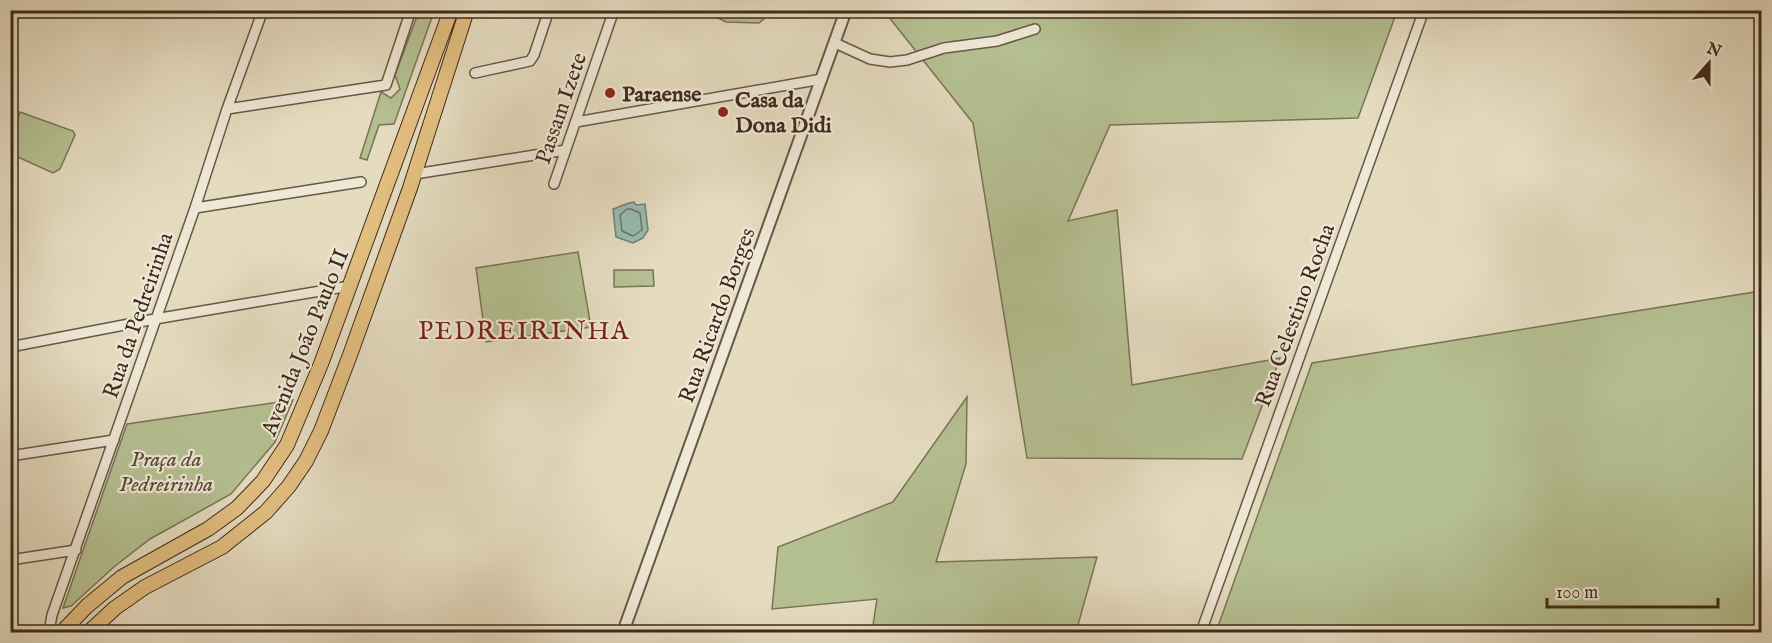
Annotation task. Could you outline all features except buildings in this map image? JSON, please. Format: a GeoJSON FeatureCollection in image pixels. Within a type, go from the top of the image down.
{"type":"FeatureCollection","features":[{"type":"Feature","properties":{"kind":"main road","name":"Avenida João Paulo II"},"geometry":{"type":"LineString","coordinates":[[62,633],[87,606],[122,577],[207,529],[237,507],[262,481],[287,445],[321,364],[451,10]]}},
{"type":"Feature","properties":{"kind":"main road","name":"Avenida João Paulo II"},"geometry":{"type":"LineString","coordinates":[[89,633],[115,608],[145,587],[222,548],[266,512],[289,486],[306,461],[321,431],[415,174],[467,10]]}},
{"type":"Feature","properties":{"kind":"street","name":"Rua da Pedreirinha"},"geometry":{"type":"LineString","coordinates":[[49,633],[52,615],[263,10]]}},
{"type":"Feature","properties":{"kind":"street"},"geometry":{"type":"LineString","coordinates":[[227,109],[386,85],[411,10]]}},
{"type":"Feature","properties":{"kind":"street"},"geometry":{"type":"LineString","coordinates":[[475,73],[525,63],[532,58],[549,10]]}},
{"type":"Feature","properties":{"kind":"street","name":"Passam Izete"},"geometry":{"type":"LineString","coordinates":[[554,184],[614,10]]}},
{"type":"Feature","properties":{"kind":"street","name":"Rua Ricardo Borges"},"geometry":{"type":"LineString","coordinates":[[622,633],[846,10]]}},
{"type":"Feature","properties":{"kind":"street","name":"Rua Celestino Rocha"},"geometry":{"type":"LineString","coordinates":[[1201,633],[1424,10]]}},
{"type":"Feature","properties":{"kind":"street"},"geometry":{"type":"LineString","coordinates":[[835,43],[870,59],[890,62],[907,60],[944,48],[996,41],[1035,29]]}},
{"type":"Feature","properties":{"kind":"street"},"geometry":{"type":"LineString","coordinates":[[576,122],[822,79]]}},
{"type":"Feature","properties":{"kind":"street"},"geometry":{"type":"LineString","coordinates":[[415,174],[566,150]]}},
{"type":"Feature","properties":{"kind":"street"},"geometry":{"type":"LineString","coordinates":[[195,208],[361,182]]}},
{"type":"Feature","properties":{"kind":"street"},"geometry":{"type":"LineString","coordinates":[[10,347],[155,319],[350,286]]}},
{"type":"Feature","properties":{"kind":"street"},"geometry":{"type":"LineString","coordinates":[[10,456],[114,440]]}},
{"type":"Feature","properties":{"kind":"street"},"geometry":{"type":"LineString","coordinates":[[10,560],[76,550]]}},
{"type":"Feature","properties":{"kind":"green space"},"geometry":{"type":"Polygon","coordinates":[[[419,11],[432,17],[394,124],[379,125],[367,160],[360,158],[381,92],[391,98],[400,89],[395,75],[419,11]]]}},
{"type":"Feature","properties":{"kind":"green space"},"geometry":{"type":"Polygon","coordinates":[[[704,11],[773,11],[759,23],[726,22],[704,11]]]}},
{"type":"Feature","properties":{"kind":"green space"},"geometry":{"type":"Polygon","coordinates":[[[884,11],[1397,11],[1358,118],[1110,125],[1068,221],[1117,210],[1132,385],[1280,358],[1242,459],[1027,458],[973,123],[884,11]]]}},
{"type":"Feature","properties":{"kind":"green space"},"geometry":{"type":"Polygon","coordinates":[[[20,112],[73,131],[75,135],[60,169],[53,173],[11,154],[11,139],[20,112]]]}},
{"type":"Feature","properties":{"kind":"green space"},"geometry":{"type":"Polygon","coordinates":[[[578,252],[591,327],[486,342],[476,268],[578,252]]]}},
{"type":"Feature","properties":{"kind":"green space"},"geometry":{"type":"Polygon","coordinates":[[[614,270],[653,270],[654,286],[614,287],[614,270]]]}},
{"type":"Feature","properties":{"kind":"green space"},"geometry":{"type":"Polygon","coordinates":[[[1761,291],[1762,619],[1757,632],[1216,632],[1312,363],[1761,291]]]}},
{"type":"Feature","properties":{"kind":"green space"},"geometry":{"type":"Polygon","coordinates":[[[967,397],[966,464],[936,562],[1097,557],[1076,632],[872,632],[877,599],[772,609],[778,547],[893,502],[967,397]]]}},
{"type":"Feature","properties":{"kind":"green space","name":"Praça da Pedreirinha"},"geometry":{"type":"Polygon","coordinates":[[[293,400],[275,442],[231,494],[150,539],[115,566],[71,606],[63,608],[127,424],[293,400]]]}},
{"type":"Feature","properties":{"kind":"water"},"geometry":{"type":"Polygon","coordinates":[[[634,202],[636,205],[645,204],[648,230],[643,238],[633,243],[616,237],[613,209],[634,202]]]}},
{"type":"Feature","properties":{"kind":"place","name":"Paraense"},"geometry":{"type":"Point","coordinates":[610,93]}},
{"type":"Feature","properties":{"kind":"place","name":"Casa da Dona Didi"},"geometry":{"type":"Point","coordinates":[723,112]}},
{"type":"Feature","properties":{"kind":"district","name":"PEDREIRINHA"},"geometry":{"type":"Point","coordinates":[524,330]}}]}
